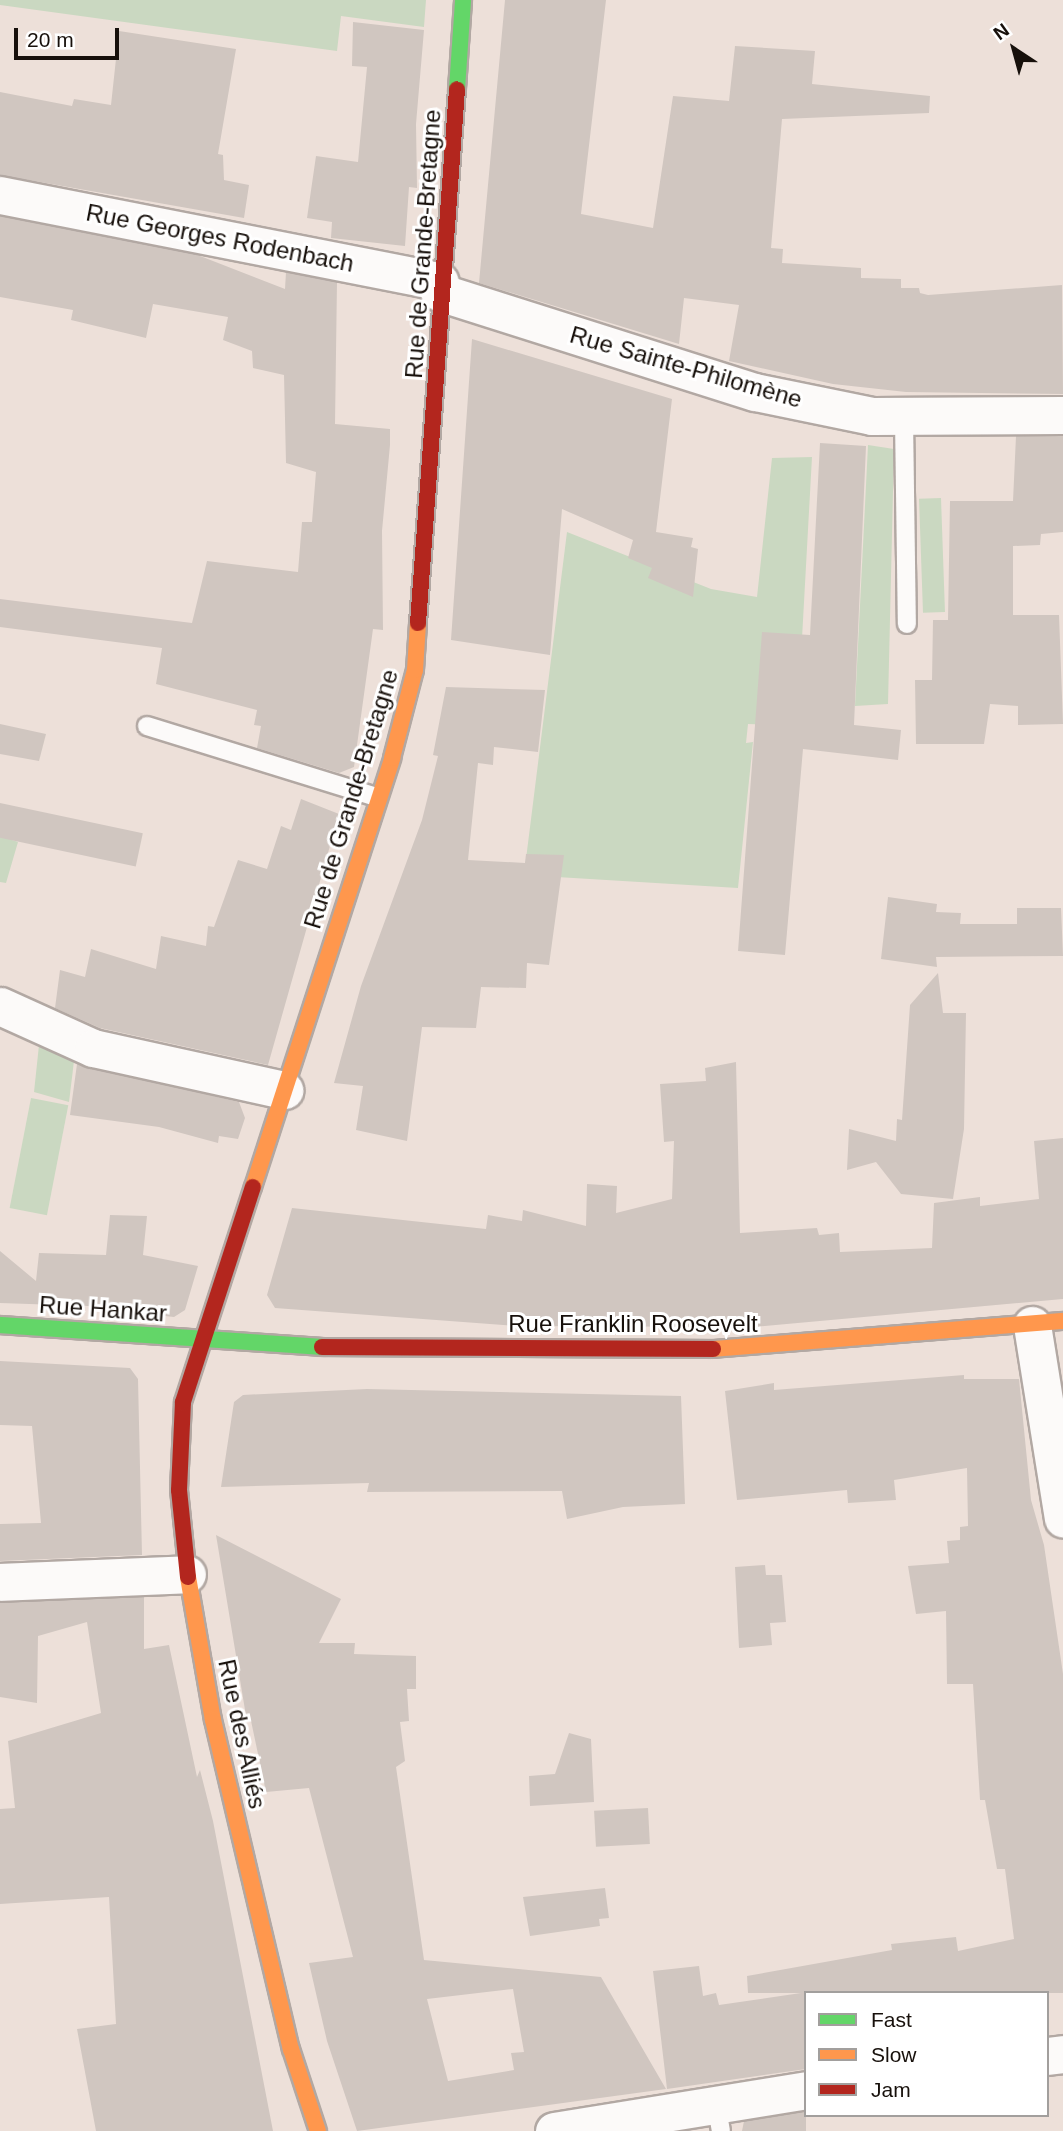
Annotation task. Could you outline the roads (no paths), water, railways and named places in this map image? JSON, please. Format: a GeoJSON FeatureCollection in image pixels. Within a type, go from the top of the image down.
{"type":"FeatureCollection","features":[{"type":"Feature","properties":{"kind":"main road","name":"Rue de Grande-Bretagne"},"geometry":{"type":"LineString","coordinates":[[202,1340],[284,1090],[415,670],[440,287],[463,0]]}},
{"type":"Feature","properties":{"kind":"main road","name":"Rue Franklin Roosevelt"},"geometry":{"type":"LineString","coordinates":[[202,1340],[268,1347],[755,1349],[1048,1323]]}},
{"type":"Feature","properties":{"kind":"main road","name":"Rue Hankar"},"geometry":{"type":"LineString","coordinates":[[0,1325],[202,1340]]}},
{"type":"Feature","properties":{"kind":"main road","name":"Rue des Alliés"},"geometry":{"type":"LineString","coordinates":[[202,1340],[182,1426],[179,1490],[187,1574],[216,1733],[291,2049],[318,2131]]}},
{"type":"Feature","properties":{"kind":"street","name":"Rue Georges Rodenbach"},"geometry":{"type":"LineString","coordinates":[[0,195],[440,287]]}},
{"type":"Feature","properties":{"kind":"street","name":"Rue Sainte-Philomène"},"geometry":{"type":"LineString","coordinates":[[440,287],[755,392],[904,419],[1063,415]]}},
{"type":"Feature","properties":{"kind":"street"},"geometry":{"type":"LineString","coordinates":[[0,1006],[93,1048],[284,1090]]}},
{"type":"Feature","properties":{"kind":"street"},"geometry":{"type":"LineString","coordinates":[[1048,1323],[1063,1519]]}},
{"type":"Feature","properties":{"kind":"street"},"geometry":{"type":"LineString","coordinates":[[0,1582],[187,1574]]}},
{"type":"Feature","properties":{"kind":"street"},"geometry":{"type":"LineString","coordinates":[[554,2131],[718,2117],[804,2092]]}},
{"type":"Feature","properties":{"kind":"lane"},"geometry":{"type":"LineString","coordinates":[[904,419],[907,624]]}},
{"type":"Feature","properties":{"kind":"lane"},"geometry":{"type":"LineString","coordinates":[[147,726],[376,797]]}}]}
